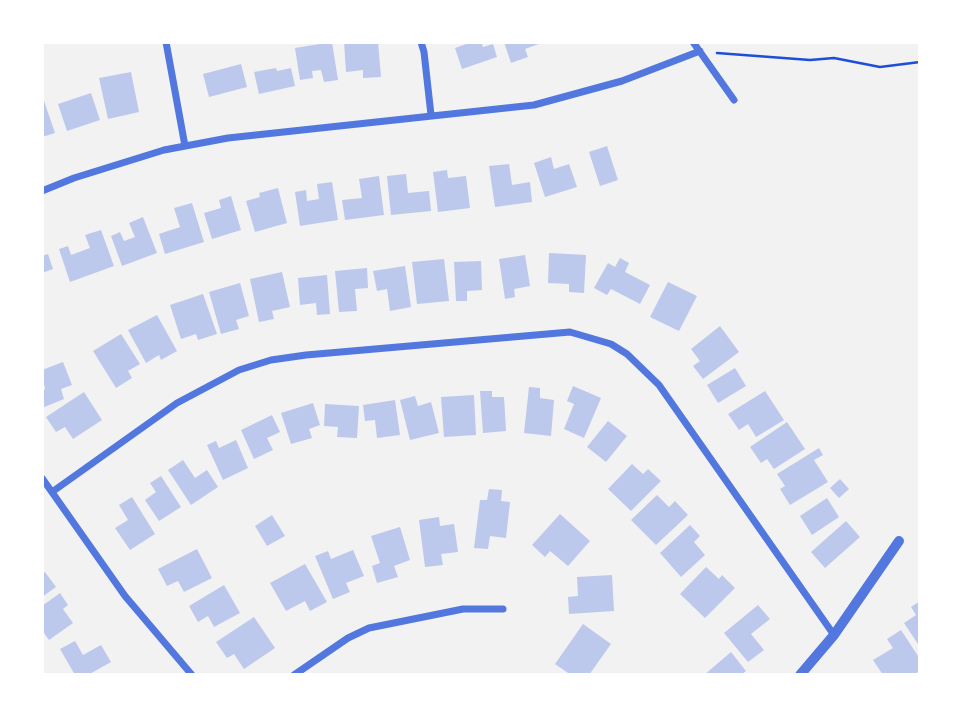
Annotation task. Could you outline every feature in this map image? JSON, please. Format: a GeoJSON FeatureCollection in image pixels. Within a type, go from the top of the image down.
{"type":"FeatureCollection","features":[{"type":"Feature","properties":{"kind":"street"},"geometry":{"type":"LineString","coordinates":[[166,42],[185,146]]}},
{"type":"Feature","properties":{"kind":"street"},"geometry":{"type":"LineString","coordinates":[[421,42],[430,115]]}},
{"type":"Feature","properties":{"kind":"street"},"geometry":{"type":"LineString","coordinates":[[693,42],[734,100]]}},
{"type":"Feature","properties":{"kind":"street"},"geometry":{"type":"LineString","coordinates":[[42,191],[119,163],[185,146],[275,131],[508,109],[561,99],[622,81],[700,51]]}},
{"type":"Feature","properties":{"kind":"street"},"geometry":{"type":"LineString","coordinates":[[52,492],[177,403],[239,370],[271,360],[570,332],[611,344],[627,354],[659,385],[834,635]]}},
{"type":"Feature","properties":{"kind":"street"},"geometry":{"type":"LineString","coordinates":[[42,478],[125,596],[192,675]]}},
{"type":"Feature","properties":{"kind":"street"},"geometry":{"type":"LineString","coordinates":[[800,675],[834,635],[899,541]]}},
{"type":"Feature","properties":{"kind":"street"},"geometry":{"type":"LineString","coordinates":[[294,675],[348,638],[369,628],[463,609],[503,609]]}},
{"type":"Feature","properties":{"kind":"path"},"geometry":{"type":"LineString","coordinates":[[700,51],[810,60],[834,58],[880,67],[920,62]]}},
{"type":"Feature","properties":{"kind":"building"},"geometry":{"type":"Polygon","coordinates":[[[332,42],[338,80],[324,82],[321,70],[312,71],[313,78],[300,80],[295,48],[332,42]]]}},
{"type":"Feature","properties":{"kind":"building"},"geometry":{"type":"Polygon","coordinates":[[[344,42],[378,42],[381,77],[363,78],[363,70],[346,72],[344,42]]]}},
{"type":"Feature","properties":{"kind":"building"},"geometry":{"type":"Polygon","coordinates":[[[481,42],[483,47],[493,44],[497,57],[462,69],[455,48],[481,42]]]}},
{"type":"Feature","properties":{"kind":"building"},"geometry":{"type":"Polygon","coordinates":[[[504,42],[544,42],[525,49],[528,57],[511,63],[504,42]]]}},
{"type":"Feature","properties":{"kind":"building"},"geometry":{"type":"Polygon","coordinates":[[[241,64],[247,87],[209,97],[203,74],[241,64]]]}},
{"type":"Feature","properties":{"kind":"building"},"geometry":{"type":"Polygon","coordinates":[[[276,68],[277,71],[291,68],[295,86],[259,94],[254,72],[276,68]]]}},
{"type":"Feature","properties":{"kind":"building"},"geometry":{"type":"Polygon","coordinates":[[[131,72],[139,112],[108,119],[99,78],[131,72]]]}},
{"type":"Feature","properties":{"kind":"building"},"geometry":{"type":"Polygon","coordinates":[[[91,93],[100,120],[67,131],[58,104],[91,93]]]}},
{"type":"Feature","properties":{"kind":"building"},"geometry":{"type":"Polygon","coordinates":[[[42,95],[55,133],[42,137],[42,95]]]}},
{"type":"Feature","properties":{"kind":"building"},"geometry":{"type":"Polygon","coordinates":[[[607,146],[618,180],[600,186],[589,152],[607,146]]]}},
{"type":"Feature","properties":{"kind":"building"},"geometry":{"type":"Polygon","coordinates":[[[551,157],[554,169],[569,164],[577,187],[545,197],[534,163],[551,157]]]}},
{"type":"Feature","properties":{"kind":"building"},"geometry":{"type":"Polygon","coordinates":[[[509,164],[512,185],[530,182],[532,202],[495,207],[489,166],[509,164]]]}},
{"type":"Feature","properties":{"kind":"building"},"geometry":{"type":"Polygon","coordinates":[[[447,170],[448,178],[466,176],[470,208],[438,212],[433,172],[447,170]]]}},
{"type":"Feature","properties":{"kind":"building"},"geometry":{"type":"Polygon","coordinates":[[[406,174],[408,193],[429,191],[431,211],[391,215],[387,176],[406,174]]]}},
{"type":"Feature","properties":{"kind":"building"},"geometry":{"type":"Polygon","coordinates":[[[379,176],[384,215],[345,220],[342,200],[362,198],[359,179],[379,176]]]}},
{"type":"Feature","properties":{"kind":"building"},"geometry":{"type":"Polygon","coordinates":[[[332,182],[338,220],[300,226],[295,192],[306,190],[307,201],[319,199],[317,184],[332,182]]]}},
{"type":"Feature","properties":{"kind":"building"},"geometry":{"type":"Polygon","coordinates":[[[278,188],[287,223],[255,232],[246,201],[260,197],[259,193],[278,188]]]}},
{"type":"Feature","properties":{"kind":"building"},"geometry":{"type":"Polygon","coordinates":[[[231,196],[241,230],[212,239],[204,213],[221,208],[219,200],[231,196]]]}},
{"type":"Feature","properties":{"kind":"building"},"geometry":{"type":"Polygon","coordinates":[[[192,203],[204,242],[165,254],[159,234],[180,227],[174,208],[192,203]]]}},
{"type":"Feature","properties":{"kind":"building"},"geometry":{"type":"Polygon","coordinates":[[[143,217],[157,253],[122,266],[111,236],[120,232],[124,241],[135,237],[129,223],[143,217]]]}},
{"type":"Feature","properties":{"kind":"building"},"geometry":{"type":"Polygon","coordinates":[[[101,230],[114,266],[70,282],[59,249],[68,246],[71,255],[90,248],[85,235],[101,230]]]}},
{"type":"Feature","properties":{"kind":"building"},"geometry":{"type":"Polygon","coordinates":[[[549,253],[586,255],[584,293],[569,292],[569,284],[548,283],[549,253]]]}},
{"type":"Feature","properties":{"kind":"building"},"geometry":{"type":"Polygon","coordinates":[[[48,254],[53,269],[42,273],[42,256],[48,254]]]}},
{"type":"Feature","properties":{"kind":"building"},"geometry":{"type":"Polygon","coordinates":[[[525,255],[530,286],[514,289],[515,297],[505,299],[499,259],[525,255]]]}},
{"type":"Feature","properties":{"kind":"building"},"geometry":{"type":"Polygon","coordinates":[[[620,258],[629,263],[625,272],[650,285],[640,304],[611,289],[607,295],[594,288],[608,263],[615,267],[620,258]]]}},
{"type":"Feature","properties":{"kind":"building"},"geometry":{"type":"Polygon","coordinates":[[[444,259],[449,301],[417,304],[412,262],[444,259]]]}},
{"type":"Feature","properties":{"kind":"building"},"geometry":{"type":"Polygon","coordinates":[[[481,261],[482,290],[467,291],[467,301],[456,301],[454,262],[481,261]]]}},
{"type":"Feature","properties":{"kind":"building"},"geometry":{"type":"Polygon","coordinates":[[[405,266],[411,307],[390,311],[387,289],[377,291],[373,271],[405,266]]]}},
{"type":"Feature","properties":{"kind":"building"},"geometry":{"type":"Polygon","coordinates":[[[367,268],[368,288],[355,289],[357,311],[339,312],[335,271],[367,268]]]}},
{"type":"Feature","properties":{"kind":"building"},"geometry":{"type":"Polygon","coordinates":[[[282,272],[290,307],[272,311],[274,319],[259,322],[250,279],[282,272]]]}},
{"type":"Feature","properties":{"kind":"building"},"geometry":{"type":"Polygon","coordinates":[[[327,275],[330,314],[317,315],[316,303],[300,305],[298,278],[327,275]]]}},
{"type":"Feature","properties":{"kind":"building"},"geometry":{"type":"Polygon","coordinates":[[[668,282],[697,296],[679,331],[650,317],[668,282]]]}},
{"type":"Feature","properties":{"kind":"building"},"geometry":{"type":"Polygon","coordinates":[[[240,283],[249,316],[236,320],[239,329],[221,334],[209,292],[240,283]]]}},
{"type":"Feature","properties":{"kind":"building"},"geometry":{"type":"Polygon","coordinates":[[[203,294],[217,334],[198,340],[196,334],[181,339],[170,305],[203,294]]]}},
{"type":"Feature","properties":{"kind":"building"},"geometry":{"type":"Polygon","coordinates":[[[157,315],[177,351],[161,360],[159,355],[146,363],[128,330],[157,315]]]}},
{"type":"Feature","properties":{"kind":"building"},"geometry":{"type":"Polygon","coordinates":[[[720,326],[739,352],[703,379],[693,366],[700,361],[691,349],[720,326]]]}},
{"type":"Feature","properties":{"kind":"building"},"geometry":{"type":"Polygon","coordinates":[[[121,334],[140,364],[128,371],[132,378],[116,388],[93,351],[121,334]]]}},
{"type":"Feature","properties":{"kind":"building"},"geometry":{"type":"Polygon","coordinates":[[[63,362],[72,385],[61,389],[64,399],[42,408],[42,390],[45,389],[42,370],[63,362]]]}},
{"type":"Feature","properties":{"kind":"building"},"geometry":{"type":"Polygon","coordinates":[[[735,368],[746,386],[718,403],[707,385],[735,368]]]}},
{"type":"Feature","properties":{"kind":"building"},"geometry":{"type":"Polygon","coordinates":[[[573,386],[601,398],[584,438],[564,429],[574,404],[567,401],[573,386]]]}},
{"type":"Feature","properties":{"kind":"building"},"geometry":{"type":"Polygon","coordinates":[[[529,387],[540,388],[540,398],[554,400],[551,436],[524,433],[529,387]]]}},
{"type":"Feature","properties":{"kind":"building"},"geometry":{"type":"Polygon","coordinates":[[[480,391],[492,391],[492,397],[504,397],[506,431],[483,433],[480,391]]]}},
{"type":"Feature","properties":{"kind":"building"},"geometry":{"type":"Polygon","coordinates":[[[765,391],[784,420],[756,437],[748,424],[739,430],[728,414],[765,391]]]}},
{"type":"Feature","properties":{"kind":"building"},"geometry":{"type":"Polygon","coordinates":[[[84,392],[102,420],[73,439],[65,427],[56,432],[46,417],[84,392]]]}},
{"type":"Feature","properties":{"kind":"building"},"geometry":{"type":"Polygon","coordinates":[[[474,395],[476,435],[444,437],[441,397],[474,395]]]}},
{"type":"Feature","properties":{"kind":"building"},"geometry":{"type":"Polygon","coordinates":[[[415,396],[418,406],[431,402],[439,433],[410,440],[400,400],[415,396]]]}},
{"type":"Feature","properties":{"kind":"building"},"geometry":{"type":"Polygon","coordinates":[[[395,400],[400,435],[377,438],[375,420],[365,421],[363,405],[395,400]]]}},
{"type":"Feature","properties":{"kind":"building"},"geometry":{"type":"Polygon","coordinates":[[[313,403],[320,425],[309,429],[312,438],[291,444],[281,413],[313,403]]]}},
{"type":"Feature","properties":{"kind":"building"},"geometry":{"type":"Polygon","coordinates":[[[325,404],[359,406],[357,438],[337,437],[338,427],[324,426],[325,404]]]}},
{"type":"Feature","properties":{"kind":"building"},"geometry":{"type":"Polygon","coordinates":[[[272,415],[280,432],[267,438],[273,450],[254,459],[241,430],[272,415]]]}},
{"type":"Feature","properties":{"kind":"building"},"geometry":{"type":"Polygon","coordinates":[[[608,421],[627,436],[606,462],[587,447],[608,421]]]}},
{"type":"Feature","properties":{"kind":"building"},"geometry":{"type":"Polygon","coordinates":[[[787,422],[805,449],[774,469],[767,459],[761,463],[750,447],[787,422]]]}},
{"type":"Feature","properties":{"kind":"building"},"geometry":{"type":"Polygon","coordinates":[[[236,440],[248,468],[223,480],[207,445],[216,441],[219,448],[236,440]]]}},
{"type":"Feature","properties":{"kind":"building"},"geometry":{"type":"Polygon","coordinates":[[[819,448],[823,455],[814,460],[828,482],[790,505],[780,489],[785,486],[777,474],[819,448]]]}},
{"type":"Feature","properties":{"kind":"building"},"geometry":{"type":"Polygon","coordinates":[[[183,460],[195,478],[207,470],[218,487],[191,505],[168,470],[183,460]]]}},
{"type":"Feature","properties":{"kind":"building"},"geometry":{"type":"Polygon","coordinates":[[[632,464],[643,474],[648,469],[661,481],[631,511],[608,489],[632,464]]]}},
{"type":"Feature","properties":{"kind":"building"},"geometry":{"type":"Polygon","coordinates":[[[161,476],[181,507],[159,521],[145,500],[156,492],[150,483],[161,476]]]}},
{"type":"Feature","properties":{"kind":"building"},"geometry":{"type":"Polygon","coordinates":[[[840,479],[849,489],[839,498],[830,488],[840,479]]]}},
{"type":"Feature","properties":{"kind":"building"},"geometry":{"type":"Polygon","coordinates":[[[489,489],[502,490],[501,501],[510,502],[506,538],[490,536],[488,549],[474,548],[480,500],[487,500],[489,489]]]}},
{"type":"Feature","properties":{"kind":"building"},"geometry":{"type":"Polygon","coordinates":[[[657,495],[669,507],[675,501],[688,515],[656,545],[631,520],[657,495]]]}},
{"type":"Feature","properties":{"kind":"building"},"geometry":{"type":"Polygon","coordinates":[[[132,497],[155,534],[130,550],[115,528],[128,520],[119,505],[132,497]]]}},
{"type":"Feature","properties":{"kind":"building"},"geometry":{"type":"Polygon","coordinates":[[[827,498],[839,517],[812,535],[800,516],[827,498]]]}},
{"type":"Feature","properties":{"kind":"building"},"geometry":{"type":"Polygon","coordinates":[[[560,514],[590,541],[568,566],[550,551],[545,557],[532,545],[560,514]]]}},
{"type":"Feature","properties":{"kind":"building"},"geometry":{"type":"Polygon","coordinates":[[[272,515],[285,536],[267,546],[255,526],[272,515]]]}},
{"type":"Feature","properties":{"kind":"building"},"geometry":{"type":"Polygon","coordinates":[[[439,517],[440,526],[454,524],[458,552],[441,554],[443,565],[425,567],[419,520],[439,517]]]}},
{"type":"Feature","properties":{"kind":"building"},"geometry":{"type":"Polygon","coordinates":[[[846,521],[860,537],[825,568],[811,552],[846,521]]]}},
{"type":"Feature","properties":{"kind":"building"},"geometry":{"type":"Polygon","coordinates":[[[690,525],[700,536],[694,542],[705,555],[681,577],[660,553],[690,525]]]}},
{"type":"Feature","properties":{"kind":"building"},"geometry":{"type":"Polygon","coordinates":[[[400,527],[410,560],[394,566],[398,577],[377,583],[372,566],[380,563],[371,536],[400,527]]]}},
{"type":"Feature","properties":{"kind":"building"},"geometry":{"type":"Polygon","coordinates":[[[197,549],[212,578],[184,592],[178,581],[167,586],[158,569],[197,549]]]}},
{"type":"Feature","properties":{"kind":"building"},"geometry":{"type":"Polygon","coordinates":[[[353,550],[364,576],[346,583],[350,592],[333,599],[315,556],[328,551],[331,559],[353,550]]]}},
{"type":"Feature","properties":{"kind":"building"},"geometry":{"type":"Polygon","coordinates":[[[305,564],[327,602],[310,611],[305,601],[286,611],[270,583],[305,564]]]}},
{"type":"Feature","properties":{"kind":"building"},"geometry":{"type":"Polygon","coordinates":[[[706,567],[719,579],[722,575],[735,588],[705,618],[680,594],[706,567]]]}},
{"type":"Feature","properties":{"kind":"building"},"geometry":{"type":"Polygon","coordinates":[[[45,572],[56,587],[42,597],[42,574],[45,572]]]}},
{"type":"Feature","properties":{"kind":"building"},"geometry":{"type":"Polygon","coordinates":[[[612,575],[614,611],[569,614],[568,597],[578,596],[577,577],[612,575]]]}},
{"type":"Feature","properties":{"kind":"building"},"geometry":{"type":"Polygon","coordinates":[[[224,585],[240,613],[214,627],[208,616],[198,622],[189,606],[224,585]]]}},
{"type":"Feature","properties":{"kind":"building"},"geometry":{"type":"Polygon","coordinates":[[[60,593],[68,605],[63,609],[73,623],[49,640],[42,630],[42,606],[60,593]]]}},
{"type":"Feature","properties":{"kind":"building"},"geometry":{"type":"Polygon","coordinates":[[[920,601],[918,644],[904,623],[916,615],[911,607],[920,601]]]}},
{"type":"Feature","properties":{"kind":"building"},"geometry":{"type":"Polygon","coordinates":[[[758,605],[770,619],[751,634],[764,650],[748,662],[724,633],[758,605]]]}},
{"type":"Feature","properties":{"kind":"building"},"geometry":{"type":"Polygon","coordinates":[[[254,617],[275,648],[244,669],[234,654],[227,658],[216,642],[254,617]]]}},
{"type":"Feature","properties":{"kind":"building"},"geometry":{"type":"Polygon","coordinates":[[[583,624],[611,644],[589,675],[571,675],[555,664],[583,624]]]}},
{"type":"Feature","properties":{"kind":"building"},"geometry":{"type":"Polygon","coordinates":[[[901,630],[920,659],[920,671],[913,675],[883,675],[873,660],[893,648],[887,639],[901,630]]]}},
{"type":"Feature","properties":{"kind":"building"},"geometry":{"type":"Polygon","coordinates":[[[75,641],[83,655],[101,645],[111,662],[88,675],[75,675],[60,649],[75,641]]]}},
{"type":"Feature","properties":{"kind":"building"},"geometry":{"type":"Polygon","coordinates":[[[731,652],[746,671],[741,675],[704,675],[731,652]]]}}]}
